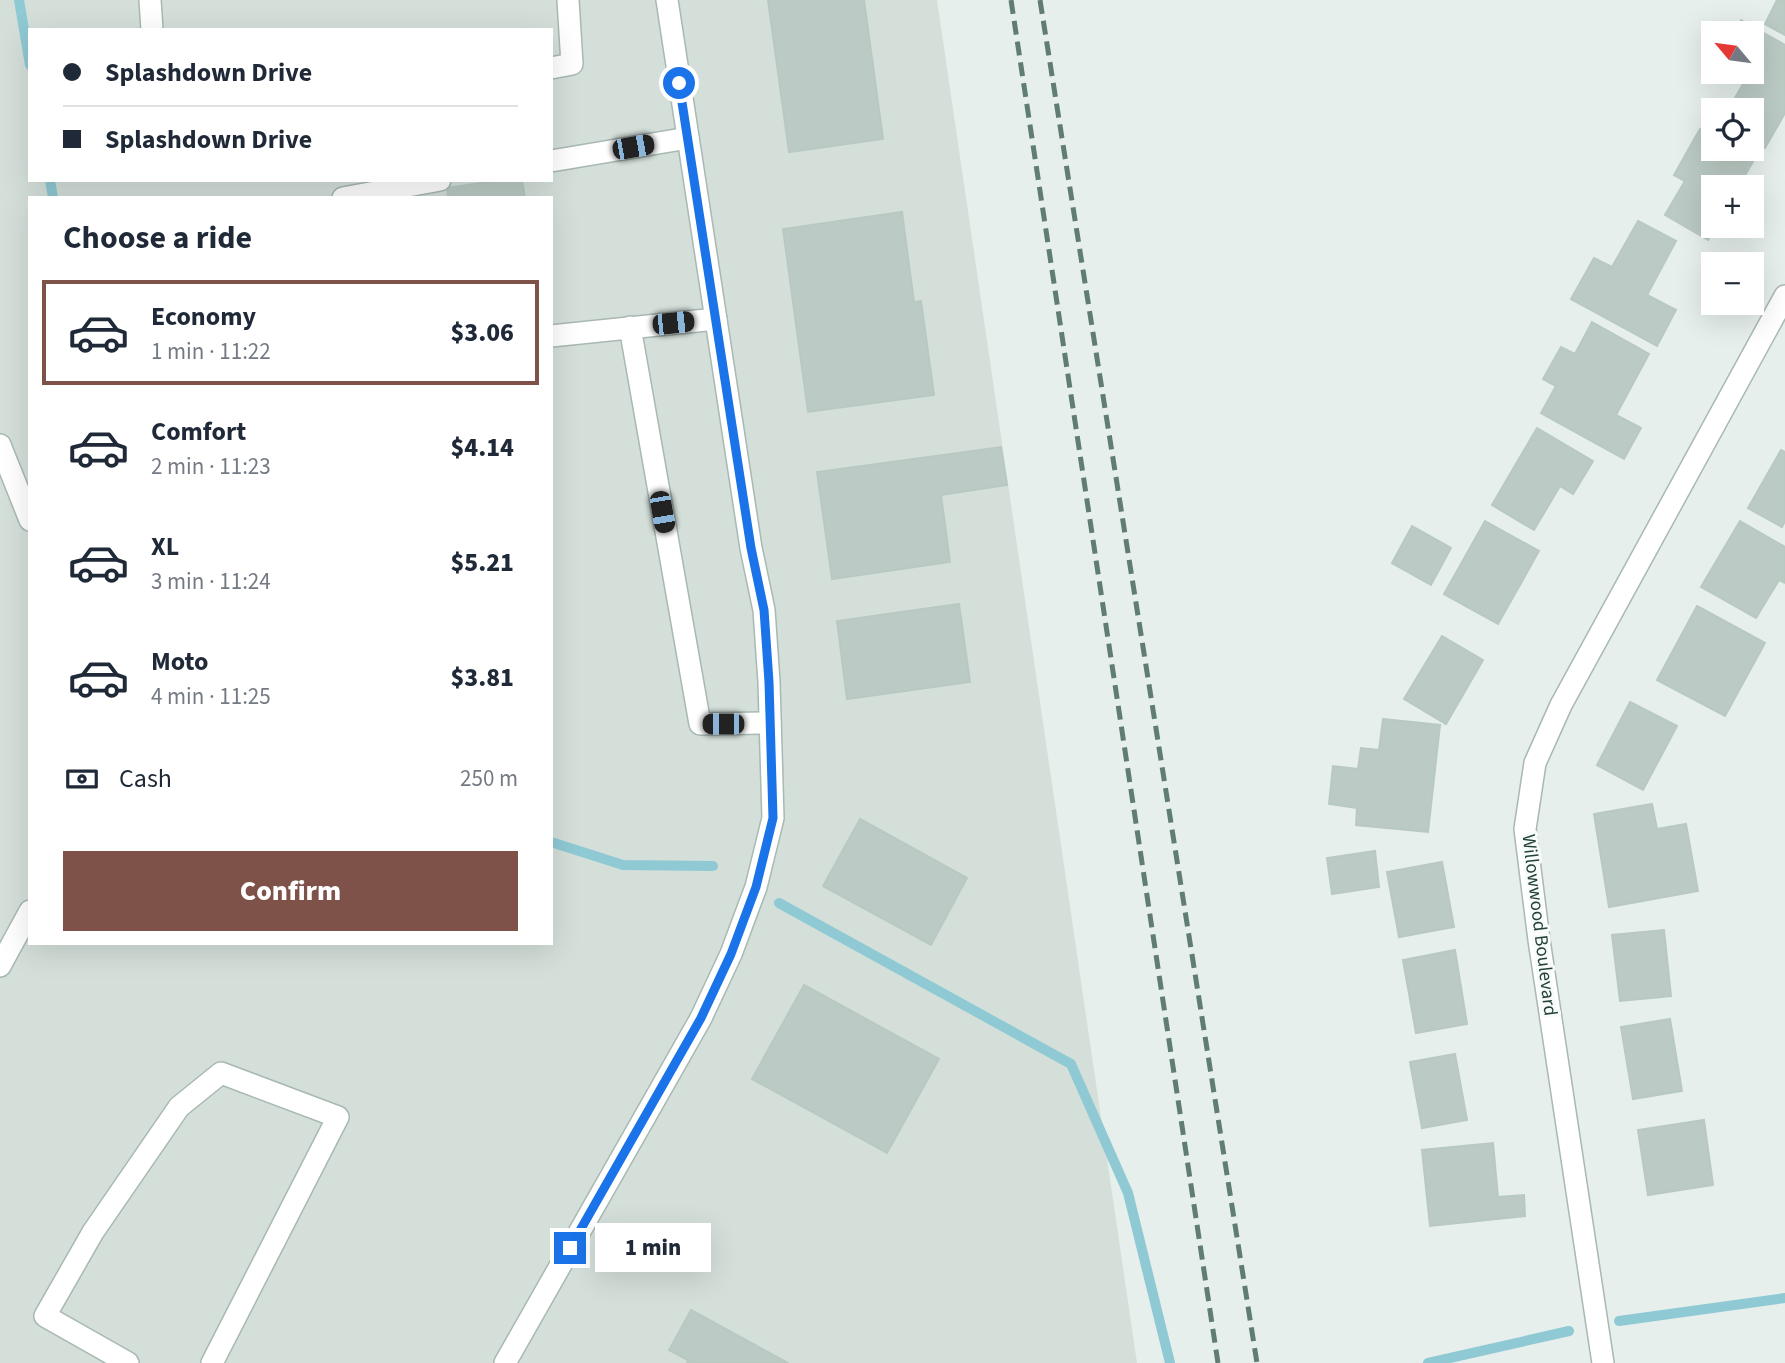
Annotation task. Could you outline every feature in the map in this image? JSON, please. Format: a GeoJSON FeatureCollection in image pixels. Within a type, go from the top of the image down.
{"type":"FeatureCollection","features":[{"type":"Feature","properties":{"kind":"street"},"geometry":{"type":"LineString","coordinates":[[150,0],[152,28]]}},
{"type":"Feature","properties":{"kind":"street"},"geometry":{"type":"LineString","coordinates":[[553,68],[572,64],[568,0]]}},
{"type":"Feature","properties":{"kind":"street"},"geometry":{"type":"LineString","coordinates":[[505,1363],[701,1018],[731,954],[756,887],[773,818],[764,610],[751,548],[667,0]]}},
{"type":"Feature","properties":{"kind":"street"},"geometry":{"type":"LineString","coordinates":[[553,161],[688,138]]}},
{"type":"Feature","properties":{"kind":"street"},"geometry":{"type":"LineString","coordinates":[[354,196],[429,182]]}},
{"type":"Feature","properties":{"kind":"street","name":"Willowwood Boulevard"},"geometry":{"type":"LineString","coordinates":[[1603,1363],[1539,940],[1525,829],[1535,763],[1561,705],[1785,296]]}},
{"type":"Feature","properties":{"kind":"street"},"geometry":{"type":"LineString","coordinates":[[553,335],[716,319]]}},
{"type":"Feature","properties":{"kind":"street"},"geometry":{"type":"LineString","coordinates":[[630,327],[700,724],[770,723]]}},
{"type":"Feature","properties":{"kind":"street"},"geometry":{"type":"LineString","coordinates":[[0,445],[28,515]]}},
{"type":"Feature","properties":{"kind":"street"},"geometry":{"type":"LineString","coordinates":[[0,966],[28,915]]}},
{"type":"Feature","properties":{"kind":"street"},"geometry":{"type":"LineString","coordinates":[[128,1363],[45,1316],[93,1232],[179,1107],[221,1073],[338,1117],[212,1363]]}},
{"type":"Feature","properties":{"kind":"shaded area"},"geometry":{"type":"Polygon","coordinates":[[[0,0],[937,0],[1137,1363],[0,1363],[0,0]]]}},
{"type":"Feature","properties":{"kind":"building"},"geometry":{"type":"Polygon","coordinates":[[[768,0],[864,0],[883,139],[789,152],[768,0]]]}},
{"type":"Feature","properties":{"kind":"building"},"geometry":{"type":"Polygon","coordinates":[[[1777,0],[1785,0],[1785,35],[1765,24],[1777,0]]]}},
{"type":"Feature","properties":{"kind":"building"},"geometry":{"type":"Polygon","coordinates":[[[1764,33],[1785,45],[1785,113],[1765,148],[1764,98],[1735,98],[1743,84],[1764,84],[1764,33]]]}},
{"type":"Feature","properties":{"kind":"building"},"geometry":{"type":"Polygon","coordinates":[[[1700,129],[1701,161],[1753,161],[1745,175],[1701,175],[1701,236],[1665,215],[1685,181],[1674,175],[1700,129]]]}},
{"type":"Feature","properties":{"kind":"building"},"geometry":{"type":"Polygon","coordinates":[[[487,182],[522,182],[525,196],[448,196],[447,188],[487,182]]]}},
{"type":"Feature","properties":{"kind":"building"},"geometry":{"type":"Polygon","coordinates":[[[902,212],[914,302],[921,301],[934,395],[808,412],[783,229],[902,212]]]}},
{"type":"Feature","properties":{"kind":"building"},"geometry":{"type":"Polygon","coordinates":[[[1638,221],[1676,241],[1647,295],[1676,310],[1657,346],[1571,299],[1594,258],[1612,267],[1638,221]]]}},
{"type":"Feature","properties":{"kind":"building"},"geometry":{"type":"Polygon","coordinates":[[[1592,322],[1649,354],[1616,415],[1641,428],[1624,459],[1541,413],[1556,386],[1543,379],[1561,347],[1575,354],[1592,322]]]}},
{"type":"Feature","properties":{"kind":"building"},"geometry":{"type":"Polygon","coordinates":[[[1537,428],[1593,461],[1573,494],[1560,486],[1534,530],[1492,505],[1537,428]]]}},
{"type":"Feature","properties":{"kind":"building"},"geometry":{"type":"Polygon","coordinates":[[[1001,447],[1007,485],[941,495],[950,562],[832,579],[817,472],[1001,447]]]}},
{"type":"Feature","properties":{"kind":"building"},"geometry":{"type":"Polygon","coordinates":[[[1781,450],[1785,452],[1785,521],[1782,527],[1748,508],[1781,450]]]}},
{"type":"Feature","properties":{"kind":"building"},"geometry":{"type":"Polygon","coordinates":[[[1485,521],[1539,551],[1498,624],[1444,594],[1485,521]]]}},
{"type":"Feature","properties":{"kind":"building"},"geometry":{"type":"Polygon","coordinates":[[[1740,521],[1785,547],[1785,583],[1779,580],[1756,618],[1701,587],[1740,521]]]}},
{"type":"Feature","properties":{"kind":"building"},"geometry":{"type":"Polygon","coordinates":[[[1412,526],[1451,548],[1431,585],[1392,563],[1412,526]]]}},
{"type":"Feature","properties":{"kind":"building"},"geometry":{"type":"Polygon","coordinates":[[[959,604],[970,682],[847,699],[837,621],[959,604]]]}},
{"type":"Feature","properties":{"kind":"building"},"geometry":{"type":"Polygon","coordinates":[[[1697,606],[1765,643],[1725,716],[1657,680],[1697,606]]]}},
{"type":"Feature","properties":{"kind":"building"},"geometry":{"type":"Polygon","coordinates":[[[1442,636],[1483,660],[1446,724],[1404,699],[1442,636]]]}},
{"type":"Feature","properties":{"kind":"building"},"geometry":{"type":"Polygon","coordinates":[[[1630,702],[1677,726],[1643,790],[1597,765],[1630,702]]]}},
{"type":"Feature","properties":{"kind":"building"},"geometry":{"type":"Polygon","coordinates":[[[1383,719],[1440,725],[1428,832],[1356,825],[1357,808],[1329,804],[1333,766],[1358,769],[1361,748],[1379,750],[1383,719]]]}},
{"type":"Feature","properties":{"kind":"building"},"geometry":{"type":"Polygon","coordinates":[[[1652,804],[1657,829],[1686,824],[1698,891],[1609,907],[1594,814],[1652,804]]]}},
{"type":"Feature","properties":{"kind":"building"},"geometry":{"type":"Polygon","coordinates":[[[860,819],[967,878],[931,945],[823,886],[860,819]]]}},
{"type":"Feature","properties":{"kind":"building"},"geometry":{"type":"Polygon","coordinates":[[[1375,851],[1379,887],[1332,894],[1327,858],[1375,851]]]}},
{"type":"Feature","properties":{"kind":"building"},"geometry":{"type":"Polygon","coordinates":[[[1442,862],[1454,927],[1399,937],[1387,872],[1442,862]]]}},
{"type":"Feature","properties":{"kind":"building"},"geometry":{"type":"Polygon","coordinates":[[[1664,930],[1671,996],[1620,1001],[1612,935],[1664,930]]]}},
{"type":"Feature","properties":{"kind":"building"},"geometry":{"type":"Polygon","coordinates":[[[1455,950],[1467,1024],[1416,1033],[1403,960],[1455,950]]]}},
{"type":"Feature","properties":{"kind":"building"},"geometry":{"type":"Polygon","coordinates":[[[804,985],[939,1059],[887,1153],[752,1079],[804,985]]]}},
{"type":"Feature","properties":{"kind":"building"},"geometry":{"type":"Polygon","coordinates":[[[1670,1019],[1682,1091],[1633,1099],[1621,1027],[1670,1019]]]}},
{"type":"Feature","properties":{"kind":"building"},"geometry":{"type":"Polygon","coordinates":[[[1455,1054],[1467,1120],[1422,1128],[1410,1062],[1455,1054]]]}},
{"type":"Feature","properties":{"kind":"building"},"geometry":{"type":"Polygon","coordinates":[[[1704,1120],[1713,1185],[1648,1195],[1638,1130],[1704,1120]]]}},
{"type":"Feature","properties":{"kind":"building"},"geometry":{"type":"Polygon","coordinates":[[[1493,1143],[1498,1197],[1524,1195],[1525,1216],[1430,1226],[1422,1150],[1493,1143]]]}},
{"type":"Feature","properties":{"kind":"building"},"geometry":{"type":"Polygon","coordinates":[[[691,1310],[788,1363],[687,1363],[688,1360],[669,1350],[691,1310]]]}},
{"type":"Feature","properties":{"kind":"waterway"},"geometry":{"type":"LineString","coordinates":[[19,0],[28,53]]}},
{"type":"Feature","properties":{"kind":"waterway"},"geometry":{"type":"LineString","coordinates":[[50,182],[53,196]]}},
{"type":"Feature","properties":{"kind":"waterway"},"geometry":{"type":"LineString","coordinates":[[553,843],[623,865],[713,866]]}},
{"type":"Feature","properties":{"kind":"waterway"},"geometry":{"type":"LineString","coordinates":[[779,903],[1071,1064],[1128,1193],[1170,1363]]}},
{"type":"Feature","properties":{"kind":"waterway"},"geometry":{"type":"LineString","coordinates":[[1619,1321],[1785,1298]]}},
{"type":"Feature","properties":{"kind":"waterway"},"geometry":{"type":"LineString","coordinates":[[1428,1363],[1569,1331]]}},
{"type":"Feature","properties":{"kind":"railway"},"geometry":{"type":"LineString","coordinates":[[1011,0],[1218,1363]]}},
{"type":"Feature","properties":{"kind":"railway"},"geometry":{"type":"LineString","coordinates":[[1040,0],[1257,1363]]}},
{"type":"Feature","properties":{"kind":"route"},"geometry":{"type":"LineString","coordinates":[[570,1248],[701,1018],[731,954],[756,887],[773,818],[764,610],[751,548],[679,83]]}}]}
